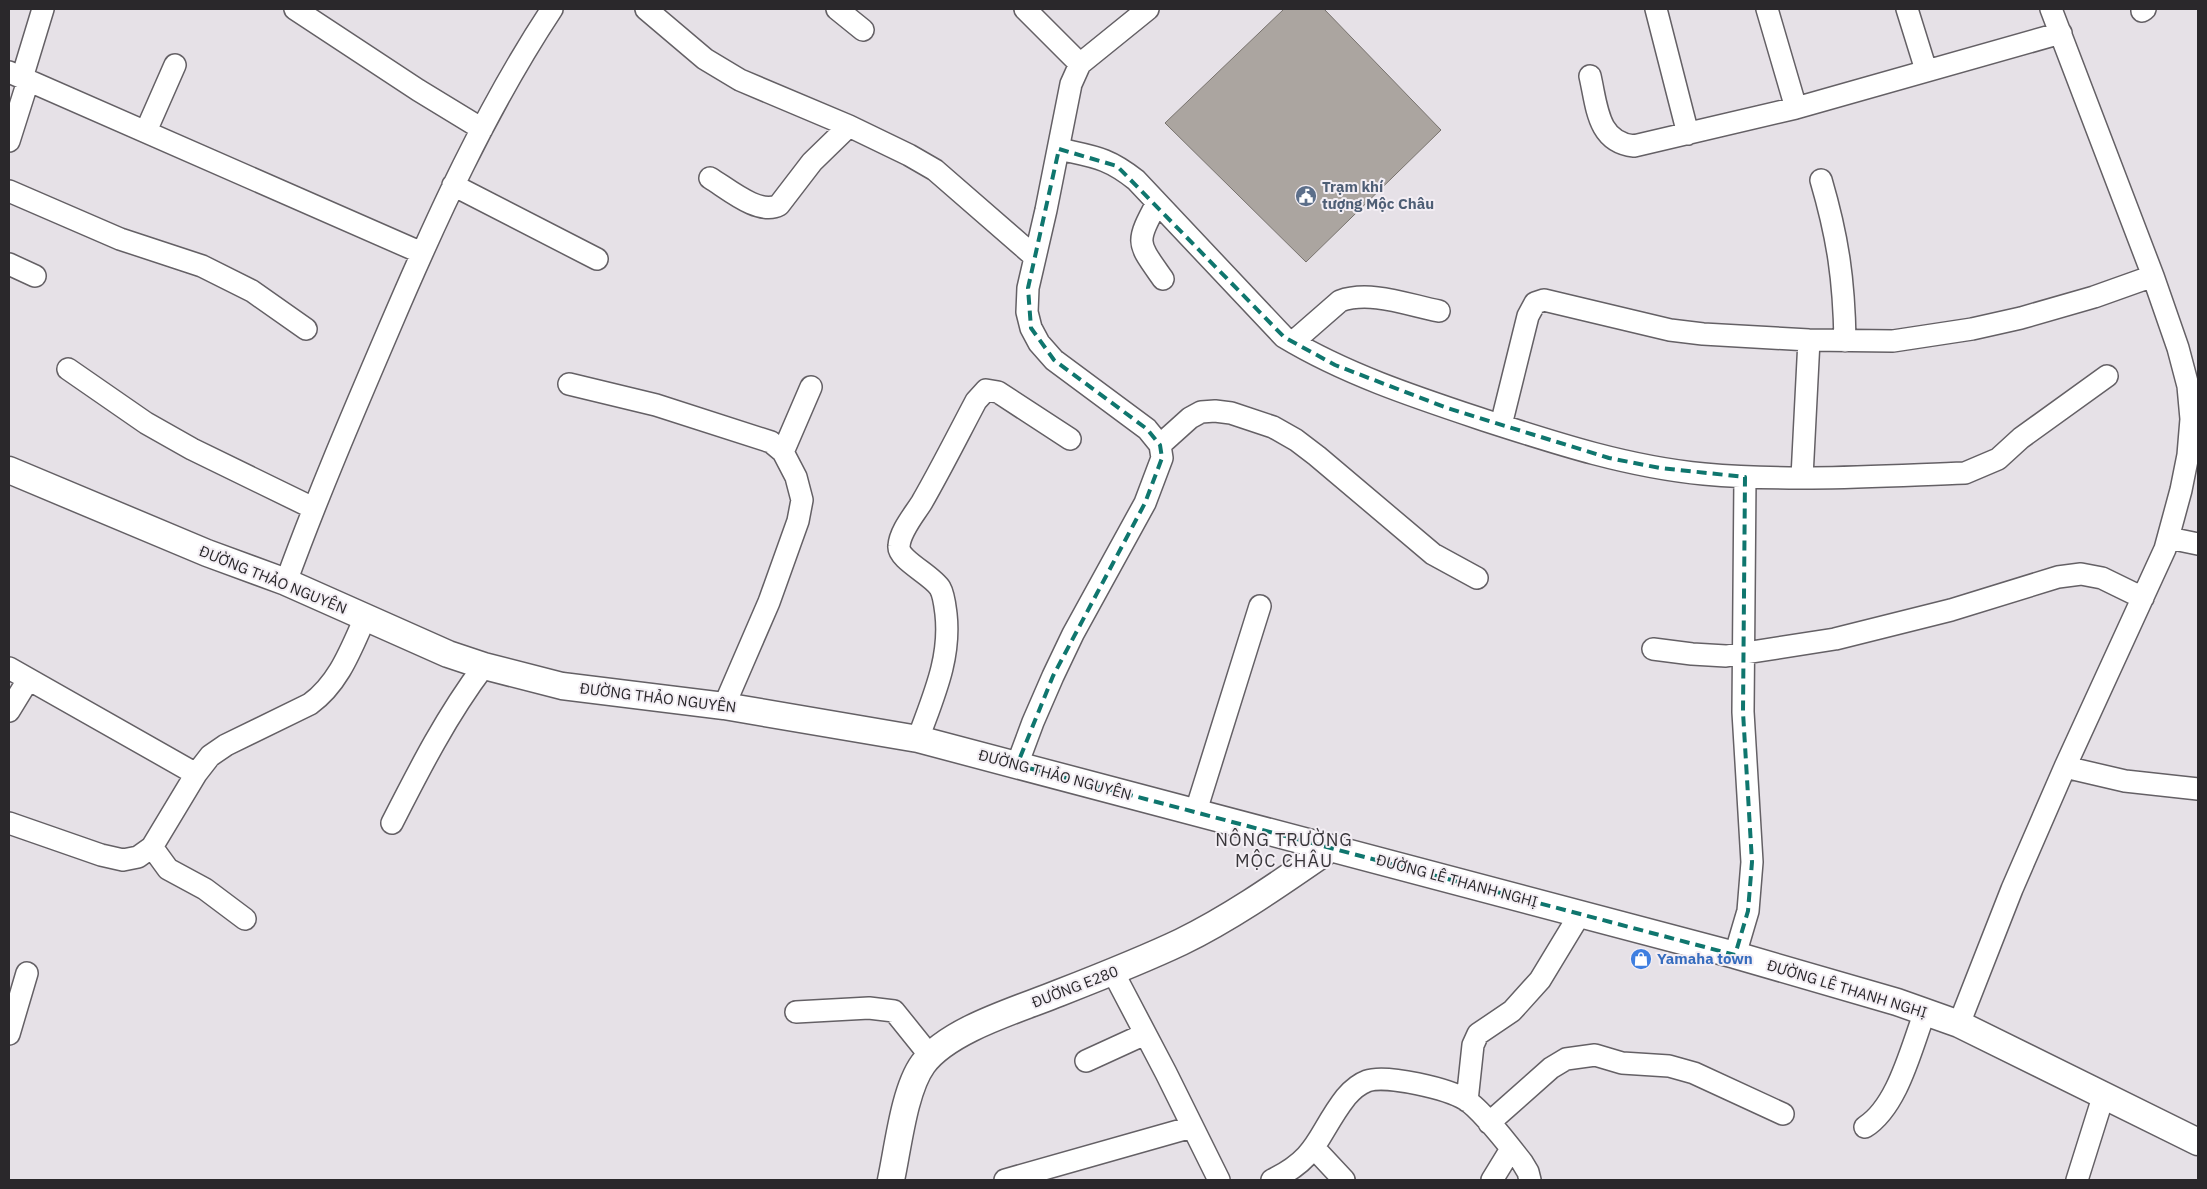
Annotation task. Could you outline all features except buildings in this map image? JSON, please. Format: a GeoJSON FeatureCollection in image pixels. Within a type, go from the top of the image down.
{"type":"FeatureCollection","features":[{"type":"Feature","properties":{"kind":"main road","name":"ĐƯỜNG THẢO NGUYÊN"},"geometry":{"type":"LineString","coordinates":[[9,470],[207,553],[286,582],[448,654],[484,666],[562,686],[724,706],[918,739],[1194,814],[1332,848]]}},
{"type":"Feature","properties":{"kind":"main road","name":"ĐƯỜNG LÊ THANH NGHỊ"},"geometry":{"type":"LineString","coordinates":[[1332,848],[1735,955],[1925,1012],[1959,1024],[2198,1142]]}},
{"type":"Feature","properties":{"kind":"main road","name":"ĐƯỜNG E280"},"geometry":{"type":"LineString","coordinates":[[891,1180],[911,1089],[923,1064],[944,1045],[998,1016],[1143,960],[1216,923],[1332,848]]}},
{"type":"Feature","properties":{"kind":"street"},"geometry":{"type":"LineString","coordinates":[[9,141],[20,77],[43,9]]}},
{"type":"Feature","properties":{"kind":"street"},"geometry":{"type":"LineString","coordinates":[[295,9],[418,90],[482,129]]}},
{"type":"Feature","properties":{"kind":"street"},"geometry":{"type":"LineString","coordinates":[[286,582],[313,508],[422,253],[453,186],[508,79],[552,9]]}},
{"type":"Feature","properties":{"kind":"street"},"geometry":{"type":"LineString","coordinates":[[646,9],[706,59],[740,80],[849,126],[909,154],[935,170],[1035,257]]}},
{"type":"Feature","properties":{"kind":"street"},"geometry":{"type":"LineString","coordinates":[[838,9],[862,30]]}},
{"type":"Feature","properties":{"kind":"street"},"geometry":{"type":"LineString","coordinates":[[1018,765],[1033,722],[1073,634],[1146,503],[1162,458],[1160,445],[1146,429],[1124,410],[1054,360],[1039,343],[1031,328],[1027,312],[1028,288],[1059,149],[1071,84],[1080,64],[1148,9]]}},
{"type":"Feature","properties":{"kind":"street"},"geometry":{"type":"LineString","coordinates":[[1656,9],[1688,134]]}},
{"type":"Feature","properties":{"kind":"street"},"geometry":{"type":"LineString","coordinates":[[1767,9],[1796,108]]}},
{"type":"Feature","properties":{"kind":"street"},"geometry":{"type":"LineString","coordinates":[[1907,9],[1926,70]]}},
{"type":"Feature","properties":{"kind":"street"},"geometry":{"type":"LineString","coordinates":[[1959,1024],[2012,889],[2169,538],[2185,473],[2191,419],[2188,386],[2178,348],[2153,276],[2052,9]]}},
{"type":"Feature","properties":{"kind":"street"},"geometry":{"type":"LineString","coordinates":[[1033,12],[1080,64]]}},
{"type":"Feature","properties":{"kind":"street"},"geometry":{"type":"LineString","coordinates":[[1590,76],[1601,120],[1606,131],[1615,141],[1623,145],[1644,145],[1796,108],[2061,33]]}},
{"type":"Feature","properties":{"kind":"street"},"geometry":{"type":"LineString","coordinates":[[146,131],[175,65]]}},
{"type":"Feature","properties":{"kind":"street"},"geometry":{"type":"LineString","coordinates":[[20,77],[422,253]]}},
{"type":"Feature","properties":{"kind":"street"},"geometry":{"type":"LineString","coordinates":[[710,178],[753,204],[765,209],[773,208],[779,205],[812,162],[849,126]]}},
{"type":"Feature","properties":{"kind":"street"},"geometry":{"type":"LineString","coordinates":[[1059,149],[1100,158],[1117,166],[1136,180],[1284,337],[1335,365],[1383,385],[1501,425],[1609,458],[1660,468],[1745,476],[1965,473],[1998,459],[2021,438],[2107,376]]}},
{"type":"Feature","properties":{"kind":"street"},"geometry":{"type":"LineString","coordinates":[[1821,180],[1839,248],[1843,283],[1845,341]]}},
{"type":"Feature","properties":{"kind":"street"},"geometry":{"type":"LineString","coordinates":[[453,186],[598,259]]}},
{"type":"Feature","properties":{"kind":"street"},"geometry":{"type":"LineString","coordinates":[[9,191],[120,239],[202,266],[252,292],[306,328]]}},
{"type":"Feature","properties":{"kind":"street"},"geometry":{"type":"LineString","coordinates":[[1157,203],[1142,230],[1140,239],[1146,256],[1163,279]]}},
{"type":"Feature","properties":{"kind":"street"},"geometry":{"type":"LineString","coordinates":[[9,264],[35,276]]}},
{"type":"Feature","properties":{"kind":"street"},"geometry":{"type":"LineString","coordinates":[[1501,425],[1528,316],[1535,303],[1544,300],[1670,330],[1703,334],[1809,340],[1893,341],[1972,329],[2057,309],[2153,276]]}},
{"type":"Feature","properties":{"kind":"street"},"geometry":{"type":"LineString","coordinates":[[1293,342],[1340,301],[1358,296],[1439,311]]}},
{"type":"Feature","properties":{"kind":"street"},"geometry":{"type":"LineString","coordinates":[[1802,476],[1809,340]]}},
{"type":"Feature","properties":{"kind":"street"},"geometry":{"type":"LineString","coordinates":[[68,369],[146,423],[192,449],[313,508]]}},
{"type":"Feature","properties":{"kind":"street"},"geometry":{"type":"LineString","coordinates":[[569,384],[656,405],[771,442],[783,452],[796,477],[802,500],[798,521],[769,602],[724,706]]}},
{"type":"Feature","properties":{"kind":"street"},"geometry":{"type":"LineString","coordinates":[[783,452],[811,387]]}},
{"type":"Feature","properties":{"kind":"street"},"geometry":{"type":"LineString","coordinates":[[918,739],[943,665],[948,643],[947,626],[941,589],[931,578],[900,554],[898,546],[902,534],[976,401],[986,390],[998,392],[1070,439]]}},
{"type":"Feature","properties":{"kind":"street"},"geometry":{"type":"LineString","coordinates":[[1160,445],[1190,418],[1201,412],[1230,413],[1273,427],[1296,440],[1317,456],[1433,554],[1478,578]]}},
{"type":"Feature","properties":{"kind":"street"},"geometry":{"type":"LineString","coordinates":[[1735,955],[1748,911],[1752,862],[1743,712],[1745,476]]}},
{"type":"Feature","properties":{"kind":"street"},"geometry":{"type":"LineString","coordinates":[[2169,538],[2198,544]]}},
{"type":"Feature","properties":{"kind":"street"},"geometry":{"type":"LineString","coordinates":[[1653,649],[1713,656],[1744,654],[1835,639],[1951,610],[2058,577],[2081,574],[2102,578],[2143,598]]}},
{"type":"Feature","properties":{"kind":"street"},"geometry":{"type":"LineString","coordinates":[[1194,814],[1260,606]]}},
{"type":"Feature","properties":{"kind":"street"},"geometry":{"type":"LineString","coordinates":[[9,823],[102,855],[123,860],[138,857],[152,847],[196,774],[210,756],[226,744],[310,704],[321,696],[345,662],[365,618]]}},
{"type":"Feature","properties":{"kind":"street"},"geometry":{"type":"LineString","coordinates":[[392,823],[440,731],[461,697],[484,666]]}},
{"type":"Feature","properties":{"kind":"street"},"geometry":{"type":"LineString","coordinates":[[9,668],[196,774]]}},
{"type":"Feature","properties":{"kind":"street"},"geometry":{"type":"LineString","coordinates":[[9,711],[28,680]]}},
{"type":"Feature","properties":{"kind":"street"},"geometry":{"type":"LineString","coordinates":[[2065,767],[2125,781],[2198,789]]}},
{"type":"Feature","properties":{"kind":"street"},"geometry":{"type":"LineString","coordinates":[[152,847],[168,869],[205,889],[244,919]]}},
{"type":"Feature","properties":{"kind":"street"},"geometry":{"type":"LineString","coordinates":[[1468,1101],[1473,1045],[1478,1034],[1512,1011],[1540,980],[1580,914]]}},
{"type":"Feature","properties":{"kind":"street"},"geometry":{"type":"LineString","coordinates":[[1113,972],[1219,1180]]}},
{"type":"Feature","properties":{"kind":"street"},"geometry":{"type":"LineString","coordinates":[[9,1034],[28,973]]}},
{"type":"Feature","properties":{"kind":"street"},"geometry":{"type":"LineString","coordinates":[[796,1012],[869,1008],[894,1011],[931,1056]]}},
{"type":"Feature","properties":{"kind":"street"},"geometry":{"type":"LineString","coordinates":[[1864,1127],[1882,1112],[1892,1098],[1925,1012]]}},
{"type":"Feature","properties":{"kind":"street"},"geometry":{"type":"LineString","coordinates":[[1086,1061],[1146,1034]]}},
{"type":"Feature","properties":{"kind":"street"},"geometry":{"type":"LineString","coordinates":[[1489,1123],[1550,1068],[1566,1059],[1595,1055],[1622,1063],[1669,1066],[1694,1073],[1784,1114]]}},
{"type":"Feature","properties":{"kind":"street"},"geometry":{"type":"LineString","coordinates":[[1272,1180],[1299,1165],[1314,1149],[1346,1097],[1356,1087],[1369,1080],[1393,1080],[1442,1089],[1468,1101],[1511,1149],[1525,1167],[1530,1180]]}},
{"type":"Feature","properties":{"kind":"street"},"geometry":{"type":"LineString","coordinates":[[2077,1180],[2104,1094]]}},
{"type":"Feature","properties":{"kind":"street"},"geometry":{"type":"LineString","coordinates":[[1005,1180],[1038,1176],[1192,1127]]}},
{"type":"Feature","properties":{"kind":"street"},"geometry":{"type":"LineString","coordinates":[[1314,1149],[1344,1180]]}},
{"type":"Feature","properties":{"kind":"street"},"geometry":{"type":"LineString","coordinates":[[1492,1180],[1511,1149]]}},
{"type":"Feature","properties":{"kind":"highlighted area"},"geometry":{"type":"Polygon","coordinates":[[[1059,149],[1117,166],[1284,337],[1335,365],[1447,408],[1609,458],[1660,468],[1745,477],[1743,712],[1752,862],[1748,911],[1735,955],[1017,765],[1053,676],[1145,503],[1162,458],[1160,445],[1147,429],[1054,360],[1031,328],[1028,288],[1059,149]]]}},
{"type":"Feature","properties":{"kind":"place","name":"Trạm khí tượng Mộc Châu"},"geometry":{"type":"Point","coordinates":[1306,196]}},
{"type":"Feature","properties":{"kind":"place","name":"Yamaha town"},"geometry":{"type":"Point","coordinates":[1641,959]}},
{"type":"Feature","properties":{"kind":"district","name":"NÔNG TRƯỜNG MỘC CHÂU"},"geometry":{"type":"Point","coordinates":[1284,850]}}]}
